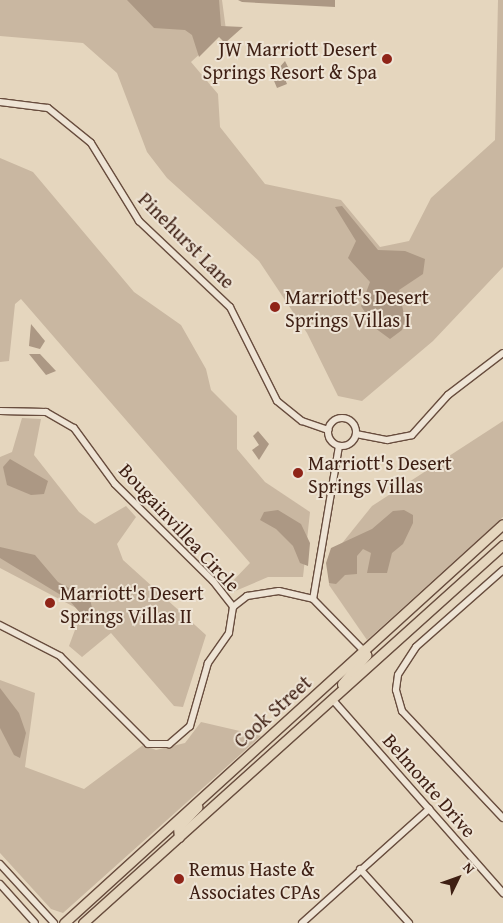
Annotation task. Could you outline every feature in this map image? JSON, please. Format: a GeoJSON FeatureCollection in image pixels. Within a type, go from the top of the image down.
{"type":"FeatureCollection","features":[{"type":"Feature","properties":{"kind":"main road","name":"Cook Street"},"geometry":{"type":"LineString","coordinates":[[64,923],[362,650],[503,524]]}},
{"type":"Feature","properties":{"kind":"main road","name":"Cook Street"},"geometry":{"type":"LineString","coordinates":[[83,923],[503,545]]}},
{"type":"Feature","properties":{"kind":"main road"},"geometry":{"type":"LineString","coordinates":[[332,699],[363,660],[362,650]]}},
{"type":"Feature","properties":{"kind":"main road"},"geometry":{"type":"LineString","coordinates":[[178,837],[182,822],[240,762]]}},
{"type":"Feature","properties":{"kind":"street","name":"Pinehurst Lane"},"geometry":{"type":"LineString","coordinates":[[0,102],[48,108],[91,143],[139,221],[230,307],[276,401],[302,421],[328,430]]}},
{"type":"Feature","properties":{"kind":"street"},"geometry":{"type":"LineString","coordinates":[[356,434],[387,440],[412,435],[448,395],[503,353]]}},
{"type":"Feature","properties":{"kind":"street","name":"Bougainvillea Circle"},"geometry":{"type":"LineString","coordinates":[[0,411],[46,412],[74,428],[115,484],[213,581],[233,608],[229,633],[208,663],[190,726],[169,744],[148,744],[60,656],[0,625]]}},
{"type":"Feature","properties":{"kind":"street"},"geometry":{"type":"LineString","coordinates":[[339,446],[329,438],[328,430],[332,422],[344,418],[352,422],[356,434]]}},
{"type":"Feature","properties":{"kind":"street"},"geometry":{"type":"LineString","coordinates":[[339,446],[348,444],[356,434]]}},
{"type":"Feature","properties":{"kind":"street"},"geometry":{"type":"LineString","coordinates":[[313,599],[314,584],[339,446]]}},
{"type":"Feature","properties":{"kind":"street"},"geometry":{"type":"LineString","coordinates":[[503,570],[405,662],[396,690],[402,710],[503,818]]}},
{"type":"Feature","properties":{"kind":"street"},"geometry":{"type":"LineString","coordinates":[[233,608],[247,596],[279,591],[313,599],[362,650]]}},
{"type":"Feature","properties":{"kind":"street","name":"Belmonte Drive"},"geometry":{"type":"LineString","coordinates":[[332,699],[503,893]]}},
{"type":"Feature","properties":{"kind":"street"},"geometry":{"type":"LineString","coordinates":[[302,923],[429,809]]}},
{"type":"Feature","properties":{"kind":"street"},"geometry":{"type":"LineString","coordinates":[[0,864],[54,923]]}},
{"type":"Feature","properties":{"kind":"street"},"geometry":{"type":"LineString","coordinates":[[360,869],[409,923]]}},
{"type":"Feature","properties":{"kind":"street"},"geometry":{"type":"LineString","coordinates":[[0,884],[35,923]]}},
{"type":"Feature","properties":{"kind":"shaded area"},"geometry":{"type":"Polygon","coordinates":[[[0,0],[222,0],[226,30],[191,62],[218,94],[220,127],[265,184],[341,200],[380,247],[409,241],[431,198],[495,140],[498,0],[503,0],[503,267],[433,341],[362,401],[338,396],[307,333],[259,261],[167,178],[147,152],[117,73],[83,43],[0,36],[0,0]]]}},
{"type":"Feature","properties":{"kind":"shaded area"},"geometry":{"type":"Polygon","coordinates":[[[127,0],[219,0],[221,26],[243,27],[225,43],[219,37],[199,57],[192,35],[185,30],[154,28],[127,0]]]}},
{"type":"Feature","properties":{"kind":"shaded area"},"geometry":{"type":"Polygon","coordinates":[[[238,0],[335,0],[335,7],[242,2],[238,0]]]}},
{"type":"Feature","properties":{"kind":"shaded area"},"geometry":{"type":"Polygon","coordinates":[[[285,61],[291,73],[285,79],[287,84],[277,88],[272,76],[285,61]]]}},
{"type":"Feature","properties":{"kind":"shaded area"},"geometry":{"type":"Polygon","coordinates":[[[0,158],[33,172],[134,292],[181,325],[206,369],[211,390],[237,416],[237,449],[265,482],[310,512],[303,577],[268,577],[233,592],[228,586],[250,563],[21,299],[15,304],[9,361],[0,362],[0,158]]]}},
{"type":"Feature","properties":{"kind":"shaded area"},"geometry":{"type":"Polygon","coordinates":[[[342,206],[378,250],[405,251],[425,259],[423,274],[399,290],[405,320],[402,330],[390,339],[375,328],[361,306],[370,282],[348,258],[356,241],[335,207],[342,206]]]}},
{"type":"Feature","properties":{"kind":"shaded area"},"geometry":{"type":"Polygon","coordinates":[[[31,324],[45,341],[40,349],[29,346],[31,324]]]}},
{"type":"Feature","properties":{"kind":"shaded area"},"geometry":{"type":"Polygon","coordinates":[[[29,354],[40,354],[56,371],[46,375],[29,354]]]}},
{"type":"Feature","properties":{"kind":"shaded area"},"geometry":{"type":"Polygon","coordinates":[[[22,418],[41,419],[34,455],[79,512],[95,524],[126,506],[136,517],[117,544],[123,560],[206,635],[183,707],[174,706],[111,633],[82,657],[69,646],[82,611],[0,568],[0,457],[12,452],[22,418]]]}},
{"type":"Feature","properties":{"kind":"shaded area"},"geometry":{"type":"Polygon","coordinates":[[[503,421],[503,517],[367,640],[329,585],[331,557],[372,506],[503,421]]]}},
{"type":"Feature","properties":{"kind":"shaded area"},"geometry":{"type":"Polygon","coordinates":[[[258,431],[269,444],[259,460],[252,450],[259,445],[253,436],[258,431]]]}},
{"type":"Feature","properties":{"kind":"shaded area"},"geometry":{"type":"Polygon","coordinates":[[[10,459],[48,481],[44,494],[31,495],[7,485],[3,467],[10,459]]]}},
{"type":"Feature","properties":{"kind":"shaded area"},"geometry":{"type":"Polygon","coordinates":[[[278,510],[301,524],[310,543],[308,566],[300,563],[293,546],[276,529],[260,520],[264,512],[278,510]]]}},
{"type":"Feature","properties":{"kind":"shaded area"},"geometry":{"type":"Polygon","coordinates":[[[404,510],[413,515],[413,523],[403,544],[392,553],[387,573],[367,573],[371,553],[363,549],[357,556],[357,574],[345,575],[336,584],[329,583],[326,563],[331,548],[372,529],[393,511],[404,510]]]}},
{"type":"Feature","properties":{"kind":"shaded area"},"geometry":{"type":"Polygon","coordinates":[[[0,547],[35,555],[58,582],[90,599],[95,621],[88,622],[69,600],[0,558],[0,547]]]}},
{"type":"Feature","properties":{"kind":"shaded area"},"geometry":{"type":"Polygon","coordinates":[[[0,680],[35,693],[25,767],[84,789],[143,745],[156,750],[185,743],[201,722],[261,736],[63,913],[51,909],[0,853],[0,680]]]}},
{"type":"Feature","properties":{"kind":"shaded area"},"geometry":{"type":"Polygon","coordinates":[[[0,688],[19,713],[26,733],[20,758],[14,755],[0,728],[0,688]]]}},
{"type":"Feature","properties":{"kind":"place","name":"JW Marriott Desert Springs Resort & Spa"},"geometry":{"type":"Point","coordinates":[387,59]}},
{"type":"Feature","properties":{"kind":"place","name":"Marriott's Desert Springs Villas I"},"geometry":{"type":"Point","coordinates":[275,307]}},
{"type":"Feature","properties":{"kind":"place","name":"Marriott's Desert Springs Villas"},"geometry":{"type":"Point","coordinates":[298,473]}},
{"type":"Feature","properties":{"kind":"place","name":"Marriott's Desert Springs Villas II"},"geometry":{"type":"Point","coordinates":[50,603]}},
{"type":"Feature","properties":{"kind":"place","name":"Remus Haste & Associates CPAs"},"geometry":{"type":"Point","coordinates":[179,879]}}]}
